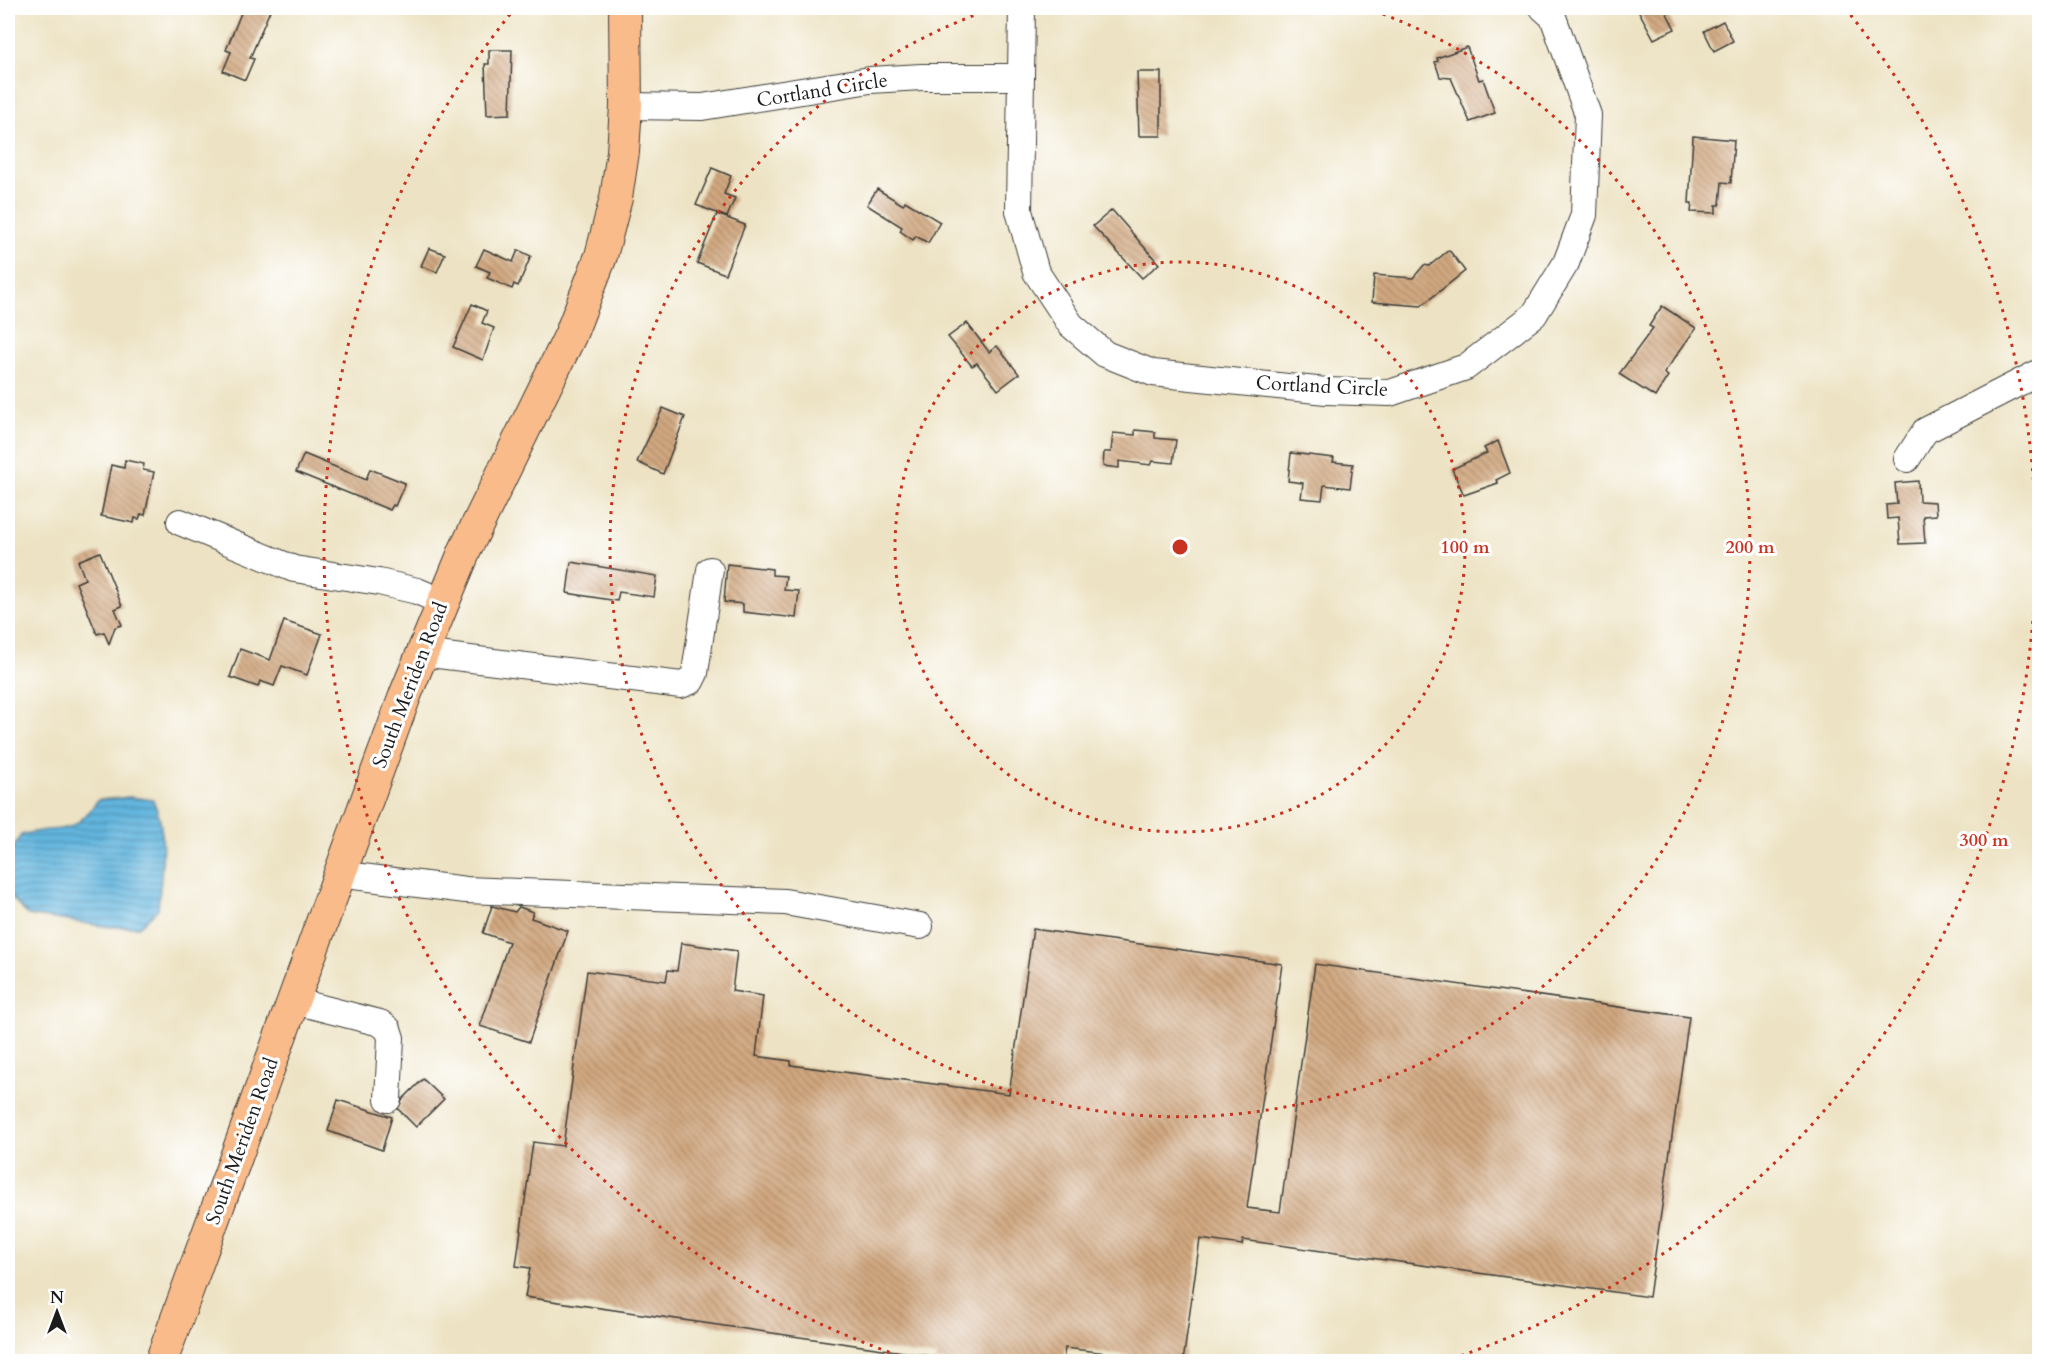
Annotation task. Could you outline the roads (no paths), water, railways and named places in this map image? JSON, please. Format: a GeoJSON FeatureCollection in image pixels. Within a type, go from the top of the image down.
{"type":"FeatureCollection","features":[{"type":"Feature","properties":{"kind":"main road","name":"South Meriden Road"},"geometry":{"type":"LineString","coordinates":[[161,1362],[294,1001],[338,874],[422,653],[443,602],[587,294],[610,226],[616,198],[626,106],[625,8]]}},
{"type":"Feature","properties":{"kind":"street","name":"Cortland Circle"},"geometry":{"type":"LineString","coordinates":[[1022,8],[1019,76],[1019,211],[1036,272],[1071,325],[1105,354],[1153,373],[1326,391],[1390,393],[1466,367],[1534,315],[1566,263],[1584,215],[1588,115],[1553,17],[1543,8]]}},
{"type":"Feature","properties":{"kind":"street","name":"Cortland Circle"},"geometry":{"type":"LineString","coordinates":[[626,106],[702,107],[870,80],[921,76],[1019,76]]}},
{"type":"Feature","properties":{"kind":"street"},"geometry":{"type":"LineString","coordinates":[[1907,459],[1925,431],[2040,372]]}},
{"type":"Feature","properties":{"kind":"street"},"geometry":{"type":"LineString","coordinates":[[180,522],[294,569],[379,582],[417,591],[443,602]]}},
{"type":"Feature","properties":{"kind":"street"},"geometry":{"type":"LineString","coordinates":[[422,653],[681,685],[691,681],[695,673],[710,570]]}},
{"type":"Feature","properties":{"kind":"street"},"geometry":{"type":"LineString","coordinates":[[338,874],[466,890],[785,902],[920,926]]}},
{"type":"Feature","properties":{"kind":"street"},"geometry":{"type":"LineString","coordinates":[[294,1001],[380,1023],[388,1029],[391,1038],[388,1098]]}},
{"type":"Feature","properties":{"kind":"water"},"geometry":{"type":"Polygon","coordinates":[[[130,797],[153,800],[158,813],[163,853],[158,909],[139,927],[110,927],[28,915],[8,894],[8,856],[21,835],[72,826],[88,813],[98,800],[130,797]]]}}]}
